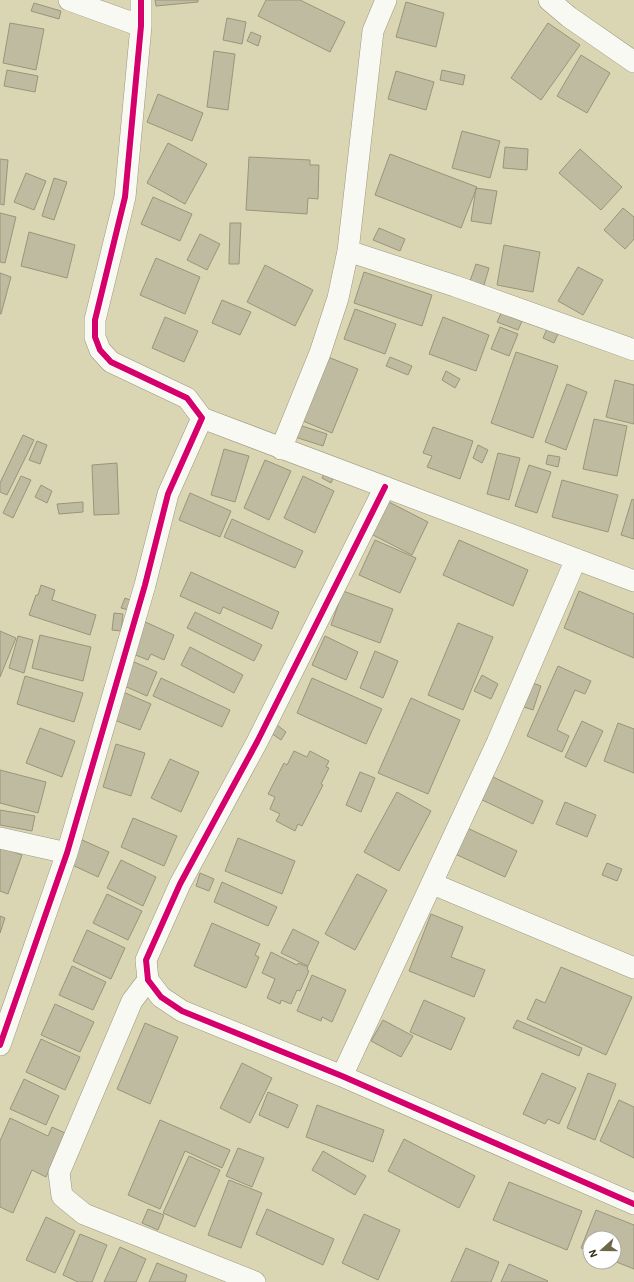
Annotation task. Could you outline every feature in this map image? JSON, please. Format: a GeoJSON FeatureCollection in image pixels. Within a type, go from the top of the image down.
{"type":"FeatureCollection","features":[{"type":"Feature","properties":{"kind":"street"},"geometry":{"type":"LineString","coordinates":[[69,0],[141,26]]}},
{"type":"Feature","properties":{"kind":"street"},"geometry":{"type":"LineString","coordinates":[[141,0],[141,26],[125,197],[95,320],[95,337],[100,350],[110,362],[187,398],[202,418],[634,581]]}},
{"type":"Feature","properties":{"kind":"street"},"geometry":{"type":"LineString","coordinates":[[281,449],[320,353],[338,298],[348,251],[373,31],[386,0]]}},
{"type":"Feature","properties":{"kind":"street"},"geometry":{"type":"LineString","coordinates":[[549,0],[569,17],[634,62]]}},
{"type":"Feature","properties":{"kind":"street"},"geometry":{"type":"LineString","coordinates":[[348,251],[634,350]]}},
{"type":"Feature","properties":{"kind":"street"},"geometry":{"type":"LineString","coordinates":[[0,1045],[67,853],[145,585],[168,494],[202,418]]}},
{"type":"Feature","properties":{"kind":"street"},"geometry":{"type":"LineString","coordinates":[[384,487],[257,742],[180,884],[146,960],[148,980],[161,997],[182,1011],[342,1076],[634,1204]]}},
{"type":"Feature","properties":{"kind":"street"},"geometry":{"type":"LineString","coordinates":[[342,1076],[433,884],[497,743],[576,559]]}},
{"type":"Feature","properties":{"kind":"street"},"geometry":{"type":"LineString","coordinates":[[0,838],[67,853]]}},
{"type":"Feature","properties":{"kind":"street"},"geometry":{"type":"LineString","coordinates":[[433,884],[634,968]]}},
{"type":"Feature","properties":{"kind":"street"},"geometry":{"type":"LineString","coordinates":[[148,980],[132,1002],[59,1172],[62,1196],[84,1214],[255,1282]]}},
{"type":"Feature","properties":{"kind":"building"},"geometry":{"type":"Polygon","coordinates":[[[155,0],[198,0],[198,2],[156,6],[155,0]]]}},
{"type":"Feature","properties":{"kind":"building"},"geometry":{"type":"Polygon","coordinates":[[[266,0],[300,0],[345,22],[330,52],[258,16],[266,0]]]}},
{"type":"Feature","properties":{"kind":"building"},"geometry":{"type":"Polygon","coordinates":[[[406,2],[444,13],[436,47],[396,37],[406,2]]]}},
{"type":"Feature","properties":{"kind":"building"},"geometry":{"type":"Polygon","coordinates":[[[34,3],[61,11],[59,19],[31,11],[34,3]]]}},
{"type":"Feature","properties":{"kind":"building"},"geometry":{"type":"Polygon","coordinates":[[[227,18],[246,22],[242,44],[223,40],[227,18]]]}},
{"type":"Feature","properties":{"kind":"building"},"geometry":{"type":"Polygon","coordinates":[[[10,23],[44,29],[36,70],[3,63],[10,23]]]}},
{"type":"Feature","properties":{"kind":"building"},"geometry":{"type":"Polygon","coordinates":[[[548,23],[580,45],[541,100],[511,78],[548,23]]]}},
{"type":"Feature","properties":{"kind":"building"},"geometry":{"type":"Polygon","coordinates":[[[251,32],[261,36],[258,46],[247,41],[251,32]]]}},
{"type":"Feature","properties":{"kind":"building"},"geometry":{"type":"Polygon","coordinates":[[[214,51],[235,54],[228,110],[207,107],[214,51]]]}},
{"type":"Feature","properties":{"kind":"building"},"geometry":{"type":"Polygon","coordinates":[[[581,55],[610,73],[587,113],[557,96],[581,55]]]}},
{"type":"Feature","properties":{"kind":"building"},"geometry":{"type":"Polygon","coordinates":[[[7,70],[38,76],[35,92],[4,86],[7,70]]]}},
{"type":"Feature","properties":{"kind":"building"},"geometry":{"type":"Polygon","coordinates":[[[442,70],[465,75],[463,85],[440,80],[442,70]]]}},
{"type":"Feature","properties":{"kind":"building"},"geometry":{"type":"Polygon","coordinates":[[[396,71],[434,82],[426,110],[388,99],[396,71]]]}},
{"type":"Feature","properties":{"kind":"building"},"geometry":{"type":"Polygon","coordinates":[[[158,94],[203,113],[192,141],[147,122],[158,94]]]}},
{"type":"Feature","properties":{"kind":"building"},"geometry":{"type":"Polygon","coordinates":[[[462,131],[500,141],[490,178],[452,168],[462,131]]]}},
{"type":"Feature","properties":{"kind":"building"},"geometry":{"type":"Polygon","coordinates":[[[168,143],[207,164],[185,204],[147,183],[168,143]]]}},
{"type":"Feature","properties":{"kind":"building"},"geometry":{"type":"Polygon","coordinates":[[[505,147],[528,149],[527,170],[503,168],[505,147]]]}},
{"type":"Feature","properties":{"kind":"building"},"geometry":{"type":"Polygon","coordinates":[[[580,149],[622,187],[601,210],[559,173],[580,149]]]}},
{"type":"Feature","properties":{"kind":"building"},"geometry":{"type":"Polygon","coordinates":[[[390,154],[477,187],[461,228],[375,195],[390,154]]]}},
{"type":"Feature","properties":{"kind":"building"},"geometry":{"type":"Polygon","coordinates":[[[249,157],[310,160],[310,165],[319,165],[318,199],[308,198],[307,214],[246,210],[249,157]]]}},
{"type":"Feature","properties":{"kind":"building"},"geometry":{"type":"Polygon","coordinates":[[[0,159],[8,160],[4,205],[0,204],[0,159]]]}},
{"type":"Feature","properties":{"kind":"building"},"geometry":{"type":"Polygon","coordinates":[[[26,173],[46,181],[34,210],[14,202],[26,173]]]}},
{"type":"Feature","properties":{"kind":"building"},"geometry":{"type":"Polygon","coordinates":[[[54,178],[67,182],[54,220],[42,216],[54,178]]]}},
{"type":"Feature","properties":{"kind":"building"},"geometry":{"type":"Polygon","coordinates":[[[476,188],[497,191],[491,224],[471,221],[476,188]]]}},
{"type":"Feature","properties":{"kind":"building"},"geometry":{"type":"Polygon","coordinates":[[[153,197],[192,214],[180,241],[141,224],[153,197]]]}},
{"type":"Feature","properties":{"kind":"building"},"geometry":{"type":"Polygon","coordinates":[[[623,208],[634,217],[634,239],[625,249],[604,230],[623,208]]]}},
{"type":"Feature","properties":{"kind":"building"},"geometry":{"type":"Polygon","coordinates":[[[0,213],[16,217],[5,263],[0,262],[0,213]]]}},
{"type":"Feature","properties":{"kind":"building"},"geometry":{"type":"Polygon","coordinates":[[[230,223],[241,223],[239,264],[229,264],[230,223]]]}},
{"type":"Feature","properties":{"kind":"building"},"geometry":{"type":"Polygon","coordinates":[[[379,228],[405,239],[400,251],[373,240],[379,228]]]}},
{"type":"Feature","properties":{"kind":"building"},"geometry":{"type":"Polygon","coordinates":[[[29,232],[75,245],[67,278],[21,266],[29,232]]]}},
{"type":"Feature","properties":{"kind":"building"},"geometry":{"type":"Polygon","coordinates":[[[200,234],[220,244],[207,270],[187,260],[200,234]]]}},
{"type":"Feature","properties":{"kind":"building"},"geometry":{"type":"Polygon","coordinates":[[[504,245],[540,252],[533,292],[497,285],[504,245]]]}},
{"type":"Feature","properties":{"kind":"building"},"geometry":{"type":"Polygon","coordinates":[[[156,258],[200,277],[185,314],[140,295],[156,258]]]}},
{"type":"Feature","properties":{"kind":"building"},"geometry":{"type":"Polygon","coordinates":[[[476,264],[489,268],[484,285],[470,281],[476,264]]]}},
{"type":"Feature","properties":{"kind":"building"},"geometry":{"type":"Polygon","coordinates":[[[265,265],[313,290],[295,326],[247,302],[265,265]]]}},
{"type":"Feature","properties":{"kind":"building"},"geometry":{"type":"Polygon","coordinates":[[[578,267],[603,280],[583,315],[558,301],[578,267]]]}},
{"type":"Feature","properties":{"kind":"building"},"geometry":{"type":"Polygon","coordinates":[[[364,272],[432,295],[422,326],[354,303],[364,272]]]}},
{"type":"Feature","properties":{"kind":"building"},"geometry":{"type":"Polygon","coordinates":[[[0,273],[11,277],[1,314],[0,314],[0,273]]]}},
{"type":"Feature","properties":{"kind":"building"},"geometry":{"type":"Polygon","coordinates":[[[222,300],[251,312],[240,335],[212,323],[222,300]]]}},
{"type":"Feature","properties":{"kind":"building"},"geometry":{"type":"Polygon","coordinates":[[[355,309],[396,324],[385,354],[344,339],[355,309]]]}},
{"type":"Feature","properties":{"kind":"building"},"geometry":{"type":"Polygon","coordinates":[[[502,311],[523,319],[518,330],[497,322],[502,311]]]}},
{"type":"Feature","properties":{"kind":"building"},"geometry":{"type":"Polygon","coordinates":[[[165,317],[198,331],[184,362],[152,348],[165,317]]]}},
{"type":"Feature","properties":{"kind":"building"},"geometry":{"type":"Polygon","coordinates":[[[443,317],[489,335],[476,371],[429,354],[443,317]]]}},
{"type":"Feature","properties":{"kind":"building"},"geometry":{"type":"Polygon","coordinates":[[[500,327],[518,334],[509,356],[491,349],[500,327]]]}},
{"type":"Feature","properties":{"kind":"building"},"geometry":{"type":"Polygon","coordinates":[[[547,329],[558,334],[554,343],[543,338],[547,329]]]}},
{"type":"Feature","properties":{"kind":"building"},"geometry":{"type":"Polygon","coordinates":[[[516,352],[558,366],[533,438],[491,423],[516,352]]]}},
{"type":"Feature","properties":{"kind":"building"},"geometry":{"type":"Polygon","coordinates":[[[323,355],[358,369],[332,433],[298,419],[323,355]]]}},
{"type":"Feature","properties":{"kind":"building"},"geometry":{"type":"Polygon","coordinates":[[[390,357],[412,366],[408,375],[386,366],[390,357]]]}},
{"type":"Feature","properties":{"kind":"building"},"geometry":{"type":"Polygon","coordinates":[[[446,371],[460,379],[455,388],[442,380],[446,371]]]}},
{"type":"Feature","properties":{"kind":"building"},"geometry":{"type":"Polygon","coordinates":[[[615,380],[634,385],[634,424],[606,417],[615,380]]]}},
{"type":"Feature","properties":{"kind":"building"},"geometry":{"type":"Polygon","coordinates":[[[567,384],[587,392],[566,450],[545,442],[567,384]]]}},
{"type":"Feature","properties":{"kind":"building"},"geometry":{"type":"Polygon","coordinates":[[[594,419],[627,426],[617,476],[583,469],[594,419]]]}},
{"type":"Feature","properties":{"kind":"building"},"geometry":{"type":"Polygon","coordinates":[[[296,424],[327,434],[323,446],[292,436],[296,424]]]}},
{"type":"Feature","properties":{"kind":"building"},"geometry":{"type":"Polygon","coordinates":[[[433,427],[473,441],[460,479],[427,467],[432,456],[423,453],[433,427]]]}},
{"type":"Feature","properties":{"kind":"building"},"geometry":{"type":"Polygon","coordinates":[[[23,435],[34,440],[7,495],[0,492],[0,483],[23,435]]]}},
{"type":"Feature","properties":{"kind":"building"},"geometry":{"type":"Polygon","coordinates":[[[37,441],[47,445],[40,464],[29,460],[37,441]]]}},
{"type":"Feature","properties":{"kind":"building"},"geometry":{"type":"Polygon","coordinates":[[[478,445],[488,450],[482,463],[473,458],[478,445]]]}},
{"type":"Feature","properties":{"kind":"building"},"geometry":{"type":"Polygon","coordinates":[[[224,449],[249,456],[235,502],[211,495],[224,449]]]}},
{"type":"Feature","properties":{"kind":"building"},"geometry":{"type":"Polygon","coordinates":[[[498,453],[520,458],[509,500],[487,494],[498,453]]]}},
{"type":"Feature","properties":{"kind":"building"},"geometry":{"type":"Polygon","coordinates":[[[548,455],[560,457],[558,467],[546,464],[548,455]]]}},
{"type":"Feature","properties":{"kind":"building"},"geometry":{"type":"Polygon","coordinates":[[[265,460],[291,471],[269,520],[244,508],[265,460]]]}},
{"type":"Feature","properties":{"kind":"building"},"geometry":{"type":"Polygon","coordinates":[[[117,463],[119,514],[94,515],[92,465],[117,463]]]}},
{"type":"Feature","properties":{"kind":"building"},"geometry":{"type":"Polygon","coordinates":[[[529,465],[551,472],[537,513],[515,506],[529,465]]]}},
{"type":"Feature","properties":{"kind":"building"},"geometry":{"type":"Polygon","coordinates":[[[326,470],[335,474],[331,483],[322,478],[326,470]]]}},
{"type":"Feature","properties":{"kind":"building"},"geometry":{"type":"Polygon","coordinates":[[[21,476],[31,480],[13,518],[3,513],[21,476]]]}},
{"type":"Feature","properties":{"kind":"building"},"geometry":{"type":"Polygon","coordinates":[[[303,476],[334,491],[315,533],[284,518],[303,476]]]}},
{"type":"Feature","properties":{"kind":"building"},"geometry":{"type":"Polygon","coordinates":[[[562,480],[618,495],[608,532],[552,517],[562,480]]]}},
{"type":"Feature","properties":{"kind":"building"},"geometry":{"type":"Polygon","coordinates":[[[41,485],[52,491],[47,503],[35,497],[41,485]]]}},
{"type":"Feature","properties":{"kind":"building"},"geometry":{"type":"Polygon","coordinates":[[[190,493],[231,511],[220,537],[179,520],[190,493]]]}},
{"type":"Feature","properties":{"kind":"building"},"geometry":{"type":"Polygon","coordinates":[[[632,499],[634,500],[634,539],[621,535],[632,499]]]}},
{"type":"Feature","properties":{"kind":"building"},"geometry":{"type":"Polygon","coordinates":[[[385,500],[428,522],[412,555],[369,533],[385,500]]]}},
{"type":"Feature","properties":{"kind":"building"},"geometry":{"type":"Polygon","coordinates":[[[83,502],[83,512],[59,514],[57,504],[83,502]]]}},
{"type":"Feature","properties":{"kind":"building"},"geometry":{"type":"Polygon","coordinates":[[[232,519],[303,551],[295,568],[224,537],[232,519]]]}},
{"type":"Feature","properties":{"kind":"building"},"geometry":{"type":"Polygon","coordinates":[[[375,540],[416,558],[400,593],[359,575],[375,540]]]}},
{"type":"Feature","properties":{"kind":"building"},"geometry":{"type":"Polygon","coordinates":[[[459,540],[528,570],[513,606],[443,575],[459,540]]]}},
{"type":"Feature","properties":{"kind":"building"},"geometry":{"type":"Polygon","coordinates":[[[191,572],[279,612],[272,629],[223,607],[220,614],[180,596],[191,572]]]}},
{"type":"Feature","properties":{"kind":"building"},"geometry":{"type":"Polygon","coordinates":[[[41,585],[55,590],[52,600],[96,615],[90,635],[29,615],[41,585]]]}},
{"type":"Feature","properties":{"kind":"building"},"geometry":{"type":"Polygon","coordinates":[[[343,591],[393,609],[380,643],[331,625],[343,591]]]}},
{"type":"Feature","properties":{"kind":"building"},"geometry":{"type":"Polygon","coordinates":[[[579,591],[634,614],[634,658],[564,628],[579,591]]]}},
{"type":"Feature","properties":{"kind":"building"},"geometry":{"type":"Polygon","coordinates":[[[125,598],[132,601],[129,610],[121,608],[125,598]]]}},
{"type":"Feature","properties":{"kind":"building"},"geometry":{"type":"Polygon","coordinates":[[[195,612],[262,645],[254,661],[187,628],[195,612]]]}},
{"type":"Feature","properties":{"kind":"building"},"geometry":{"type":"Polygon","coordinates":[[[114,613],[123,614],[121,631],[112,630],[114,613]]]}},
{"type":"Feature","properties":{"kind":"building"},"geometry":{"type":"Polygon","coordinates":[[[141,620],[174,635],[164,660],[151,654],[148,660],[128,652],[141,620]]]}},
{"type":"Feature","properties":{"kind":"building"},"geometry":{"type":"Polygon","coordinates":[[[458,623],[493,637],[463,710],[428,695],[458,623]]]}},
{"type":"Feature","properties":{"kind":"building"},"geometry":{"type":"Polygon","coordinates":[[[0,631],[16,638],[0,677],[0,631]]]}},
{"type":"Feature","properties":{"kind":"building"},"geometry":{"type":"Polygon","coordinates":[[[40,635],[91,647],[83,681],[32,668],[40,635]]]}},
{"type":"Feature","properties":{"kind":"building"},"geometry":{"type":"Polygon","coordinates":[[[18,636],[33,640],[24,673],[9,668],[18,636]]]}},
{"type":"Feature","properties":{"kind":"building"},"geometry":{"type":"Polygon","coordinates":[[[325,636],[358,652],[346,680],[312,665],[325,636]]]}},
{"type":"Feature","properties":{"kind":"building"},"geometry":{"type":"Polygon","coordinates":[[[190,647],[243,675],[234,693],[181,665],[190,647]]]}},
{"type":"Feature","properties":{"kind":"building"},"geometry":{"type":"Polygon","coordinates":[[[375,651],[398,661],[383,698],[360,688],[375,651]]]}},
{"type":"Feature","properties":{"kind":"building"},"geometry":{"type":"Polygon","coordinates":[[[132,661],[157,672],[147,696],[122,685],[132,661]]]}},
{"type":"Feature","properties":{"kind":"building"},"geometry":{"type":"Polygon","coordinates":[[[558,666],[591,681],[585,694],[575,690],[557,730],[569,736],[562,752],[527,736],[558,666]]]}},
{"type":"Feature","properties":{"kind":"building"},"geometry":{"type":"Polygon","coordinates":[[[482,675],[498,684],[491,699],[474,691],[482,675]]]}},
{"type":"Feature","properties":{"kind":"building"},"geometry":{"type":"Polygon","coordinates":[[[25,676],[83,693],[74,722],[17,704],[25,676]]]}},
{"type":"Feature","properties":{"kind":"building"},"geometry":{"type":"Polygon","coordinates":[[[161,678],[230,710],[222,727],[153,696],[161,678]]]}},
{"type":"Feature","properties":{"kind":"building"},"geometry":{"type":"Polygon","coordinates":[[[312,678],[382,709],[366,744],[297,713],[312,678]]]}},
{"type":"Feature","properties":{"kind":"building"},"geometry":{"type":"Polygon","coordinates":[[[530,682],[541,686],[533,710],[521,706],[530,682]]]}},
{"type":"Feature","properties":{"kind":"building"},"geometry":{"type":"Polygon","coordinates":[[[123,692],[151,704],[140,730],[112,719],[123,692]]]}},
{"type":"Feature","properties":{"kind":"building"},"geometry":{"type":"Polygon","coordinates":[[[411,698],[460,720],[428,794],[378,773],[411,698]]]}},
{"type":"Feature","properties":{"kind":"building"},"geometry":{"type":"Polygon","coordinates":[[[582,721],[603,731],[586,767],[565,757],[582,721]]]}},
{"type":"Feature","properties":{"kind":"building"},"geometry":{"type":"Polygon","coordinates":[[[618,723],[634,729],[634,773],[604,761],[618,723]]]}},
{"type":"Feature","properties":{"kind":"building"},"geometry":{"type":"Polygon","coordinates":[[[277,725],[286,732],[281,740],[271,733],[277,725]]]}},
{"type":"Feature","properties":{"kind":"building"},"geometry":{"type":"Polygon","coordinates":[[[40,728],[75,741],[62,777],[26,763],[40,728]]]}},
{"type":"Feature","properties":{"kind":"building"},"geometry":{"type":"Polygon","coordinates":[[[116,744],[145,753],[131,796],[103,787],[116,744]]]}},
{"type":"Feature","properties":{"kind":"building"},"geometry":{"type":"Polygon","coordinates":[[[294,751],[307,757],[310,751],[329,761],[326,767],[329,768],[321,784],[323,785],[302,826],[298,824],[295,831],[276,821],[280,814],[270,809],[275,797],[268,794],[284,763],[287,765],[294,751]]]}},
{"type":"Feature","properties":{"kind":"building"},"geometry":{"type":"Polygon","coordinates":[[[170,759],[199,772],[181,812],[151,798],[170,759]]]}},
{"type":"Feature","properties":{"kind":"building"},"geometry":{"type":"Polygon","coordinates":[[[0,770],[46,782],[38,813],[0,803],[0,770]]]}},
{"type":"Feature","properties":{"kind":"building"},"geometry":{"type":"Polygon","coordinates":[[[360,772],[375,778],[361,812],[346,805],[360,772]]]}},
{"type":"Feature","properties":{"kind":"building"},"geometry":{"type":"Polygon","coordinates":[[[489,775],[543,801],[533,824],[478,798],[489,775]]]}},
{"type":"Feature","properties":{"kind":"building"},"geometry":{"type":"Polygon","coordinates":[[[397,792],[431,811],[399,871],[364,852],[397,792]]]}},
{"type":"Feature","properties":{"kind":"building"},"geometry":{"type":"Polygon","coordinates":[[[565,802],[596,815],[587,837],[556,824],[565,802]]]}},
{"type":"Feature","properties":{"kind":"building"},"geometry":{"type":"Polygon","coordinates":[[[0,810],[35,816],[32,831],[0,825],[0,810]]]}},
{"type":"Feature","properties":{"kind":"building"},"geometry":{"type":"Polygon","coordinates":[[[133,818],[177,836],[164,866],[121,847],[133,818]]]}},
{"type":"Feature","properties":{"kind":"building"},"geometry":{"type":"Polygon","coordinates":[[[465,827],[517,851],[505,877],[453,853],[465,827]]]}},
{"type":"Feature","properties":{"kind":"building"},"geometry":{"type":"Polygon","coordinates":[[[238,838],[295,861],[282,894],[225,871],[238,838]]]}},
{"type":"Feature","properties":{"kind":"building"},"geometry":{"type":"Polygon","coordinates":[[[80,839],[109,852],[98,877],[68,863],[80,839]]]}},
{"type":"Feature","properties":{"kind":"building"},"geometry":{"type":"Polygon","coordinates":[[[0,847],[22,855],[8,894],[0,891],[0,847]]]}},
{"type":"Feature","properties":{"kind":"building"},"geometry":{"type":"Polygon","coordinates":[[[121,860],[156,877],[143,906],[107,888],[121,860]]]}},
{"type":"Feature","properties":{"kind":"building"},"geometry":{"type":"Polygon","coordinates":[[[607,863],[622,869],[617,881],[602,875],[607,863]]]}},
{"type":"Feature","properties":{"kind":"building"},"geometry":{"type":"Polygon","coordinates":[[[200,873],[214,879],[209,891],[196,886],[200,873]]]}},
{"type":"Feature","properties":{"kind":"building"},"geometry":{"type":"Polygon","coordinates":[[[357,874],[387,890],[355,950],[325,934],[357,874]]]}},
{"type":"Feature","properties":{"kind":"building"},"geometry":{"type":"Polygon","coordinates":[[[222,882],[277,907],[268,926],[214,902],[222,882]]]}},
{"type":"Feature","properties":{"kind":"building"},"geometry":{"type":"Polygon","coordinates":[[[107,894],[142,911],[128,940],[93,923],[107,894]]]}},
{"type":"Feature","properties":{"kind":"building"},"geometry":{"type":"Polygon","coordinates":[[[431,914],[463,927],[451,957],[485,970],[474,997],[409,971],[431,914]]]}},
{"type":"Feature","properties":{"kind":"building"},"geometry":{"type":"Polygon","coordinates":[[[0,916],[5,918],[0,933],[0,916]]]}},
{"type":"Feature","properties":{"kind":"building"},"geometry":{"type":"Polygon","coordinates":[[[212,923],[260,944],[255,955],[259,957],[246,988],[194,966],[212,923]]]}},
{"type":"Feature","properties":{"kind":"building"},"geometry":{"type":"Polygon","coordinates":[[[293,929],[319,942],[308,966],[281,953],[293,929]]]}},
{"type":"Feature","properties":{"kind":"building"},"geometry":{"type":"Polygon","coordinates":[[[87,930],[125,948],[111,979],[73,961],[87,930]]]}},
{"type":"Feature","properties":{"kind":"building"},"geometry":{"type":"Polygon","coordinates":[[[271,952],[297,965],[298,963],[308,967],[307,970],[309,971],[300,991],[297,990],[291,1004],[281,1000],[280,1004],[267,998],[275,979],[262,973],[271,952]]]}},
{"type":"Feature","properties":{"kind":"building"},"geometry":{"type":"Polygon","coordinates":[[[72,966],[106,982],[93,1010],[59,995],[72,966]]]}},
{"type":"Feature","properties":{"kind":"building"},"geometry":{"type":"Polygon","coordinates":[[[561,967],[632,997],[606,1055],[527,1019],[536,999],[545,1003],[561,967]]]}},
{"type":"Feature","properties":{"kind":"building"},"geometry":{"type":"Polygon","coordinates":[[[312,975],[346,990],[332,1022],[322,1017],[321,1021],[297,1011],[312,975]]]}},
{"type":"Feature","properties":{"kind":"building"},"geometry":{"type":"Polygon","coordinates":[[[424,1000],[465,1018],[451,1050],[410,1032],[424,1000]]]}},
{"type":"Feature","properties":{"kind":"building"},"geometry":{"type":"Polygon","coordinates":[[[55,1004],[94,1022],[80,1052],[41,1035],[55,1004]]]}},
{"type":"Feature","properties":{"kind":"building"},"geometry":{"type":"Polygon","coordinates":[[[383,1020],[413,1036],[401,1057],[371,1041],[383,1020]]]}},
{"type":"Feature","properties":{"kind":"building"},"geometry":{"type":"Polygon","coordinates":[[[517,1020],[582,1048],[579,1056],[513,1028],[517,1020]]]}},
{"type":"Feature","properties":{"kind":"building"},"geometry":{"type":"Polygon","coordinates":[[[145,1023],[178,1037],[150,1104],[117,1089],[145,1023]]]}},
{"type":"Feature","properties":{"kind":"building"},"geometry":{"type":"Polygon","coordinates":[[[41,1039],[80,1057],[65,1090],[26,1072],[41,1039]]]}},
{"type":"Feature","properties":{"kind":"building"},"geometry":{"type":"Polygon","coordinates":[[[242,1063],[272,1078],[250,1123],[220,1108],[242,1063]]]}},
{"type":"Feature","properties":{"kind":"building"},"geometry":{"type":"Polygon","coordinates":[[[542,1073],[576,1088],[559,1124],[548,1119],[545,1124],[523,1114],[542,1073]]]}},
{"type":"Feature","properties":{"kind":"building"},"geometry":{"type":"Polygon","coordinates":[[[588,1073],[616,1084],[595,1140],[567,1128],[588,1073]]]}},
{"type":"Feature","properties":{"kind":"building"},"geometry":{"type":"Polygon","coordinates":[[[24,1079],[59,1096],[46,1125],[10,1109],[24,1079]]]}},
{"type":"Feature","properties":{"kind":"building"},"geometry":{"type":"Polygon","coordinates":[[[268,1092],[298,1105],[288,1128],[259,1115],[268,1092]]]}},
{"type":"Feature","properties":{"kind":"building"},"geometry":{"type":"Polygon","coordinates":[[[619,1100],[634,1107],[634,1158],[600,1141],[619,1100]]]}},
{"type":"Feature","properties":{"kind":"building"},"geometry":{"type":"Polygon","coordinates":[[[317,1105],[384,1130],[373,1162],[306,1137],[317,1105]]]}},
{"type":"Feature","properties":{"kind":"building"},"geometry":{"type":"Polygon","coordinates":[[[10,1118],[48,1136],[52,1127],[65,1133],[46,1177],[32,1170],[13,1213],[0,1207],[0,1141],[10,1118]]]}},
{"type":"Feature","properties":{"kind":"building"},"geometry":{"type":"Polygon","coordinates":[[[160,1120],[230,1150],[222,1168],[185,1151],[160,1209],[128,1195],[160,1120]]]}},
{"type":"Feature","properties":{"kind":"building"},"geometry":{"type":"Polygon","coordinates":[[[404,1139],[475,1176],[459,1208],[388,1171],[404,1139]]]}},
{"type":"Feature","properties":{"kind":"building"},"geometry":{"type":"Polygon","coordinates":[[[238,1148],[264,1158],[252,1187],[226,1176],[238,1148]]]}},
{"type":"Feature","properties":{"kind":"building"},"geometry":{"type":"Polygon","coordinates":[[[323,1151],[366,1176],[355,1195],[312,1170],[323,1151]]]}},
{"type":"Feature","properties":{"kind":"building"},"geometry":{"type":"Polygon","coordinates":[[[189,1156],[220,1170],[195,1227],[163,1213],[189,1156]]]}},
{"type":"Feature","properties":{"kind":"building"},"geometry":{"type":"Polygon","coordinates":[[[229,1180],[262,1193],[241,1248],[208,1235],[229,1180]]]}},
{"type":"Feature","properties":{"kind":"building"},"geometry":{"type":"Polygon","coordinates":[[[509,1182],[582,1211],[567,1250],[493,1220],[509,1182]]]}},
{"type":"Feature","properties":{"kind":"building"},"geometry":{"type":"Polygon","coordinates":[[[148,1209],[164,1215],[158,1230],[142,1223],[148,1209]]]}},
{"type":"Feature","properties":{"kind":"building"},"geometry":{"type":"Polygon","coordinates":[[[267,1209],[334,1239],[323,1265],[256,1234],[267,1209]]]}},
{"type":"Feature","properties":{"kind":"building"},"geometry":{"type":"Polygon","coordinates":[[[596,1210],[634,1225],[634,1269],[622,1264],[622,1230],[588,1230],[596,1210]]]}},
{"type":"Feature","properties":{"kind":"building"},"geometry":{"type":"Polygon","coordinates":[[[364,1214],[400,1230],[378,1280],[342,1263],[364,1214]]]}},
{"type":"Feature","properties":{"kind":"building"},"geometry":{"type":"Polygon","coordinates":[[[46,1217],[75,1231],[55,1273],[26,1260],[46,1217]]]}},
{"type":"Feature","properties":{"kind":"building"},"geometry":{"type":"Polygon","coordinates":[[[80,1234],[107,1245],[92,1282],[78,1282],[63,1275],[80,1234]]]}},
{"type":"Feature","properties":{"kind":"building"},"geometry":{"type":"Polygon","coordinates":[[[120,1247],[146,1259],[136,1282],[104,1282],[120,1247]]]}},
{"type":"Feature","properties":{"kind":"building"},"geometry":{"type":"Polygon","coordinates":[[[466,1248],[499,1262],[491,1282],[451,1282],[466,1248]]]}},
{"type":"Feature","properties":{"kind":"building"},"geometry":{"type":"Polygon","coordinates":[[[157,1263],[187,1275],[185,1282],[149,1282],[157,1263]]]}},
{"type":"Feature","properties":{"kind":"building"},"geometry":{"type":"Polygon","coordinates":[[[509,1264],[548,1281],[501,1282],[509,1264]]]}},
{"type":"Feature","properties":{"kind":"cycle path"},"geometry":{"type":"LineString","coordinates":[[0,1045],[67,853],[145,585],[168,494],[202,418],[187,398],[111,362],[100,350],[95,337],[95,320],[125,197],[141,26],[141,0]]}},
{"type":"Feature","properties":{"kind":"cycle path"},"geometry":{"type":"LineString","coordinates":[[385,487],[257,742],[180,884],[146,960],[148,980],[161,997],[182,1011],[342,1076],[634,1204]]}}]}
